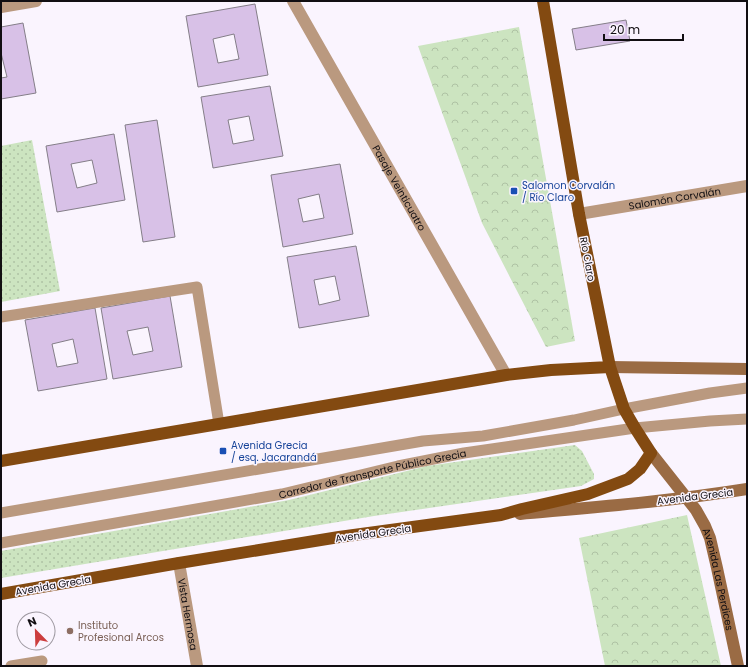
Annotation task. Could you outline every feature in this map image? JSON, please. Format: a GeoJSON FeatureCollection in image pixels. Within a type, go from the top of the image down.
{"type":"FeatureCollection","features":[{"type":"Feature","properties":{"kind":"main road","name":"Río Claro"},"geometry":{"type":"LineString","coordinates":[[543,1],[579,214],[610,366],[624,409],[635,428],[651,453],[686,497]]}},
{"type":"Feature","properties":{"kind":"main road"},"geometry":{"type":"LineString","coordinates":[[1,461],[506,375],[610,366],[747,369]]}},
{"type":"Feature","properties":{"kind":"main road"},"geometry":{"type":"LineString","coordinates":[[501,515],[588,494],[628,479],[640,469],[651,453]]}},
{"type":"Feature","properties":{"kind":"main road","name":"Avenida Grecia"},"geometry":{"type":"LineString","coordinates":[[1,594],[339,537],[501,515],[632,504],[716,494],[747,488]]}},
{"type":"Feature","properties":{"kind":"main road","name":"Avenida Las Perdices"},"geometry":{"type":"LineString","coordinates":[[686,497],[696,510],[710,538],[718,568],[738,666]]}},
{"type":"Feature","properties":{"kind":"street"},"geometry":{"type":"LineString","coordinates":[[1,7],[36,1]]}},
{"type":"Feature","properties":{"kind":"street","name":"Pasaje Veinticuatro"},"geometry":{"type":"LineString","coordinates":[[293,1],[506,375]]}},
{"type":"Feature","properties":{"kind":"street","name":"Salomón Corvalán"},"geometry":{"type":"LineString","coordinates":[[579,214],[747,186]]}},
{"type":"Feature","properties":{"kind":"street","name":"Vista Hermosa"},"geometry":{"type":"LineString","coordinates":[[179,563],[197,666]]}},
{"type":"Feature","properties":{"kind":"lane"},"geometry":{"type":"LineString","coordinates":[[1,317],[197,287],[219,424]]}},
{"type":"Feature","properties":{"kind":"lane","name":"Corredor de Transporte Público Grecia"},"geometry":{"type":"LineString","coordinates":[[1,513],[424,441],[491,434],[574,420],[710,393],[747,388]]}},
{"type":"Feature","properties":{"kind":"lane","name":"Corredor de Transporte Público Grecia"},"geometry":{"type":"LineString","coordinates":[[1,543],[282,494],[398,466],[464,453],[635,428],[747,419]]}},
{"type":"Feature","properties":{"kind":"lane"},"geometry":{"type":"LineString","coordinates":[[11,666],[42,661]]}},
{"type":"Feature","properties":{"kind":"green space"},"geometry":{"type":"Polygon","coordinates":[[[519,27],[575,341],[546,347],[482,223],[418,46],[519,27]]]}},
{"type":"Feature","properties":{"kind":"green space"},"geometry":{"type":"Polygon","coordinates":[[[32,140],[60,291],[1,302],[1,146],[32,140]]]}},
{"type":"Feature","properties":{"kind":"green space"},"geometry":{"type":"Polygon","coordinates":[[[575,445],[582,451],[594,474],[594,479],[581,486],[374,516],[1,578],[1,551],[289,500],[427,466],[575,445]]]}},
{"type":"Feature","properties":{"kind":"green space"},"geometry":{"type":"Polygon","coordinates":[[[687,515],[721,666],[605,666],[579,538],[687,515]]]}},
{"type":"Feature","properties":{"kind":"building"},"geometry":{"type":"Polygon","coordinates":[[[255,4],[268,75],[198,87],[186,16],[255,4]],[[234,34],[213,39],[218,63],[239,59],[234,34]]]}},
{"type":"Feature","properties":{"kind":"building"},"geometry":{"type":"Polygon","coordinates":[[[626,20],[630,41],[576,50],[572,29],[626,20]]]}},
{"type":"Feature","properties":{"kind":"building"},"geometry":{"type":"Polygon","coordinates":[[[23,23],[36,93],[1,99],[1,78],[7,77],[1,53],[1,27],[23,23]]]}},
{"type":"Feature","properties":{"kind":"building"},"geometry":{"type":"Polygon","coordinates":[[[270,86],[283,156],[213,168],[201,97],[270,86]],[[249,116],[228,120],[233,144],[254,140],[249,116]]]}},
{"type":"Feature","properties":{"kind":"building"},"geometry":{"type":"Polygon","coordinates":[[[157,120],[175,237],[143,242],[125,125],[157,120]]]}},
{"type":"Feature","properties":{"kind":"building"},"geometry":{"type":"Polygon","coordinates":[[[114,134],[125,200],[57,212],[46,146],[114,134]],[[92,160],[71,164],[77,188],[97,183],[92,160]]]}},
{"type":"Feature","properties":{"kind":"building"},"geometry":{"type":"Polygon","coordinates":[[[340,164],[353,234],[283,247],[271,175],[340,164]],[[319,194],[298,199],[303,222],[324,218],[319,194]]]}},
{"type":"Feature","properties":{"kind":"building"},"geometry":{"type":"Polygon","coordinates":[[[356,246],[369,316],[299,328],[287,257],[356,246]],[[335,276],[314,280],[319,305],[340,300],[335,276]]]}},
{"type":"Feature","properties":{"kind":"building"},"geometry":{"type":"Polygon","coordinates":[[[170,296],[182,367],[113,379],[101,308],[170,296]],[[148,327],[127,331],[133,355],[153,351],[148,327]]]}},
{"type":"Feature","properties":{"kind":"building"},"geometry":{"type":"Polygon","coordinates":[[[95,308],[107,379],[38,391],[25,320],[95,308]],[[73,339],[52,344],[57,367],[78,363],[73,339]]]}},
{"type":"Feature","properties":{"kind":"place","name":"Salomon Corvalán / Río Claro"},"geometry":{"type":"Point","coordinates":[514,191]}},
{"type":"Feature","properties":{"kind":"place","name":"Avenida Grecia / esq. Jacarandá"},"geometry":{"type":"Point","coordinates":[223,451]}},
{"type":"Feature","properties":{"kind":"place","name":"Instituto Profesional Arcos"},"geometry":{"type":"Point","coordinates":[70,631]}}]}
